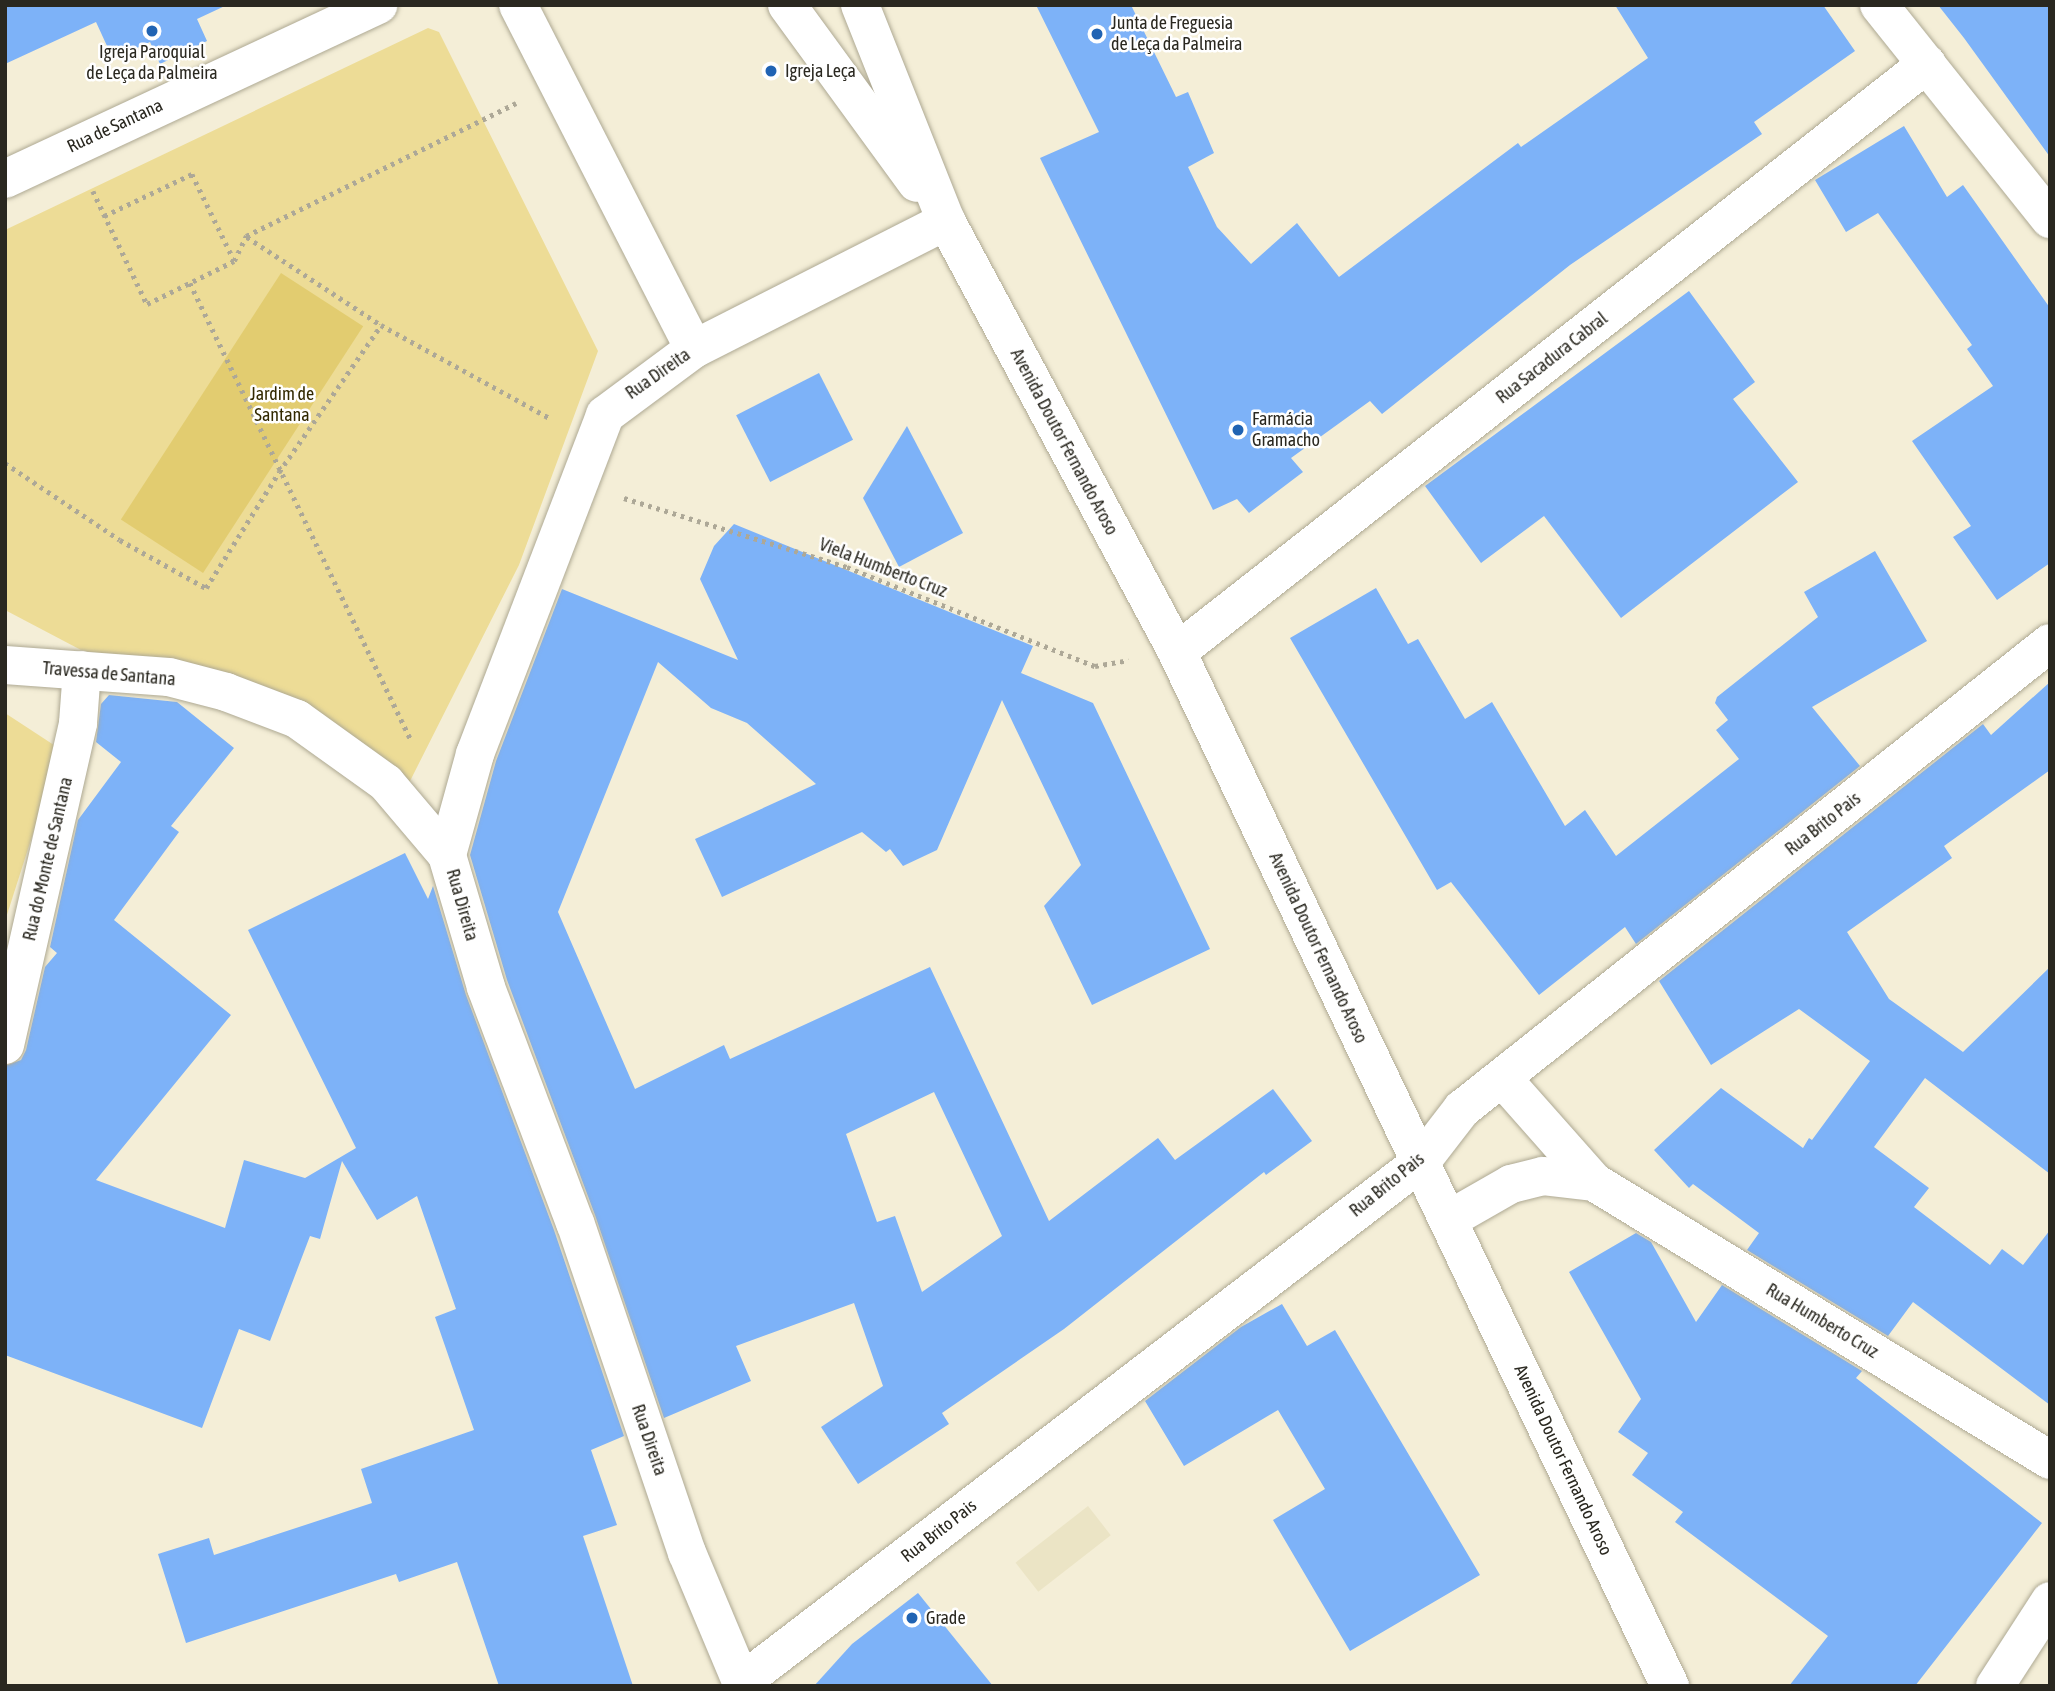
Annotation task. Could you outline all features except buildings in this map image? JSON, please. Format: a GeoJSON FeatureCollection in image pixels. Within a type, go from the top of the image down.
{"type":"FeatureCollection","features":[{"type":"Feature","properties":{"kind":"street","name":"Rua de Santana"},"geometry":{"type":"LineString","coordinates":[[5,179],[378,5]]}},
{"type":"Feature","properties":{"kind":"street"},"geometry":{"type":"LineString","coordinates":[[518,5],[694,349]]}},
{"type":"Feature","properties":{"kind":"street","name":"Avenida Doutor Fernando Aroso"},"geometry":{"type":"LineString","coordinates":[[787,5],[946,221]]}},
{"type":"Feature","properties":{"kind":"street","name":"Avenida Doutor Fernando Aroso"},"geometry":{"type":"LineString","coordinates":[[860,5],[946,221],[1177,652],[1670,1686]]}},
{"type":"Feature","properties":{"kind":"street"},"geometry":{"type":"LineString","coordinates":[[1879,5],[2050,219]]}},
{"type":"Feature","properties":{"kind":"street","name":"Rua Sacadura Cabral"},"geometry":{"type":"LineString","coordinates":[[1177,652],[1927,64]]}},
{"type":"Feature","properties":{"kind":"street","name":"Rua Direita"},"geometry":{"type":"LineString","coordinates":[[742,1684],[687,1553],[575,1223],[486,987],[447,855],[475,754],[591,443],[604,415],[694,349],[946,221]]}},
{"type":"Feature","properties":{"kind":"street","name":"Rua Brito Pais"},"geometry":{"type":"LineString","coordinates":[[742,1684],[1421,1162],[1462,1109],[2050,643]]}},
{"type":"Feature","properties":{"kind":"street","name":"Travessa de Santana"},"geometry":{"type":"LineString","coordinates":[[5,665],[169,677],[226,692],[297,719],[386,783],[447,855]]}},
{"type":"Feature","properties":{"kind":"street","name":"Rua do Monte de Santana"},"geometry":{"type":"LineString","coordinates":[[5,1045],[78,723],[82,670]]}},
{"type":"Feature","properties":{"kind":"street","name":"Rua Humberto Cruz"},"geometry":{"type":"LineString","coordinates":[[1503,1079],[1594,1182],[2050,1460]]}},
{"type":"Feature","properties":{"kind":"street","name":"Rua Humberto Cruz"},"geometry":{"type":"LineString","coordinates":[[1448,1220],[1511,1184],[1543,1176],[1594,1182]]}},
{"type":"Feature","properties":{"kind":"street"},"geometry":{"type":"LineString","coordinates":[[1995,1686],[2050,1601]]}},
{"type":"Feature","properties":{"kind":"path"},"geometry":{"type":"LineString","coordinates":[[71,146],[147,304],[234,261],[246,236],[557,83]]}},
{"type":"Feature","properties":{"kind":"path"},"geometry":{"type":"LineString","coordinates":[[104,216],[192,174],[234,261]]}},
{"type":"Feature","properties":{"kind":"path"},"geometry":{"type":"LineString","coordinates":[[246,236],[382,325],[591,443]]}},
{"type":"Feature","properties":{"kind":"path"},"geometry":{"type":"LineString","coordinates":[[190,283],[274,463],[416,751]]}},
{"type":"Feature","properties":{"kind":"path"},"geometry":{"type":"LineString","coordinates":[[5,463],[120,540],[206,588],[279,472],[382,325]]}},
{"type":"Feature","properties":{"kind":"path","name":"Viela Humberto Cruz"},"geometry":{"type":"LineString","coordinates":[[578,483],[847,567],[1095,666],[1177,652]]}},
{"type":"Feature","properties":{"kind":"shaded area"},"geometry":{"type":"Polygon","coordinates":[[[281,273],[363,326],[203,573],[121,520],[281,273]]]}},
{"type":"Feature","properties":{"kind":"shaded area"},"geometry":{"type":"Polygon","coordinates":[[[1088,1506],[1111,1535],[1038,1592],[1016,1563],[1088,1506]]]}},
{"type":"Feature","properties":{"kind":"green space","name":"Jardim de Santana"},"geometry":{"type":"Polygon","coordinates":[[[428,28],[439,32],[598,351],[519,565],[407,787],[242,682],[81,650],[5,610],[5,230],[428,28]]]}},
{"type":"Feature","properties":{"kind":"green space"},"geometry":{"type":"Polygon","coordinates":[[[5,713],[60,749],[5,921],[5,713]]]}},
{"type":"Feature","properties":{"kind":"place","name":"Igreja Paroquial de Leça da Palmeira"},"geometry":{"type":"Point","coordinates":[152,31]}},
{"type":"Feature","properties":{"kind":"place","name":"Junta de Freguesia de Leça da Palmeira"},"geometry":{"type":"Point","coordinates":[1097,34]}},
{"type":"Feature","properties":{"kind":"place","name":"Igreja Leça"},"geometry":{"type":"Point","coordinates":[771,71]}},
{"type":"Feature","properties":{"kind":"place","name":"Farmácia Gramacho"},"geometry":{"type":"Point","coordinates":[1238,430]}},
{"type":"Feature","properties":{"kind":"place","name":"Grade"},"geometry":{"type":"Point","coordinates":[912,1618]}}]}
